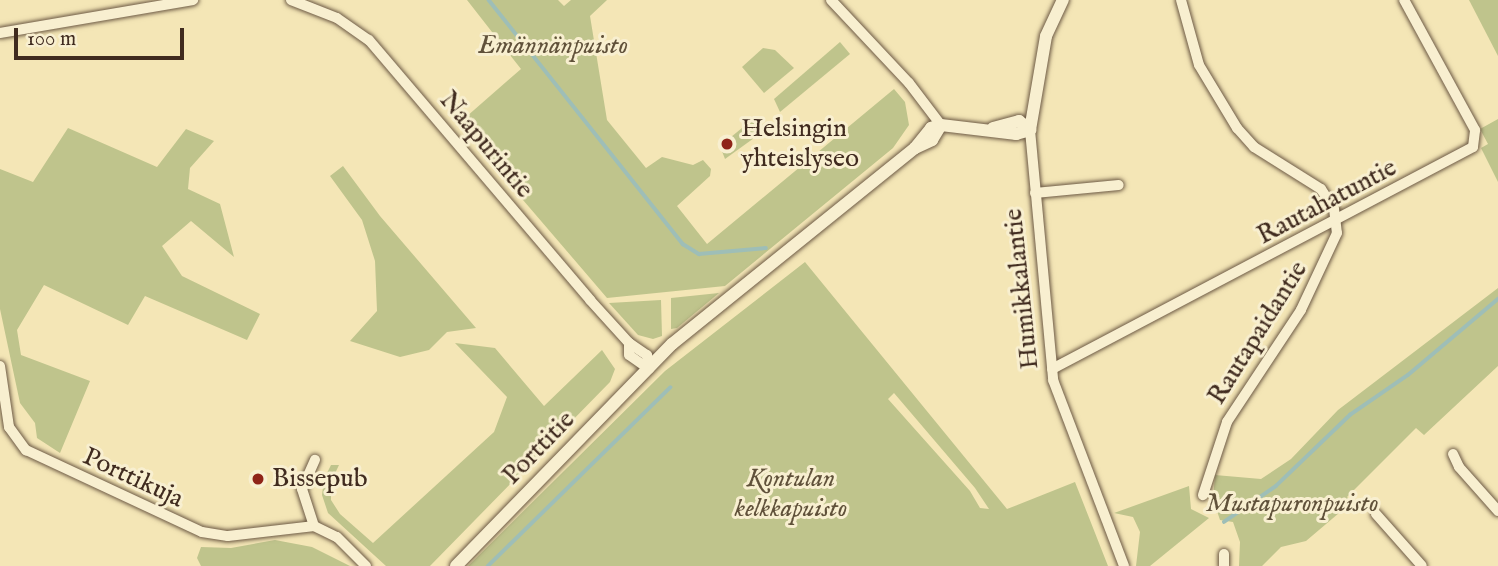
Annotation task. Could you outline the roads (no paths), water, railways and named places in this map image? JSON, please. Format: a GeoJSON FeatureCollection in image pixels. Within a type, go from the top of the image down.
{"type":"FeatureCollection","features":[{"type":"Feature","properties":{"kind":"street"},"geometry":{"type":"LineString","coordinates":[[3,30],[193,0]]}},
{"type":"Feature","properties":{"kind":"street","name":"Naapurintie"},"geometry":{"type":"LineString","coordinates":[[291,0],[337,18],[369,40],[629,343],[647,355],[652,366]]}},
{"type":"Feature","properties":{"kind":"street"},"geometry":{"type":"LineString","coordinates":[[831,0],[909,83],[941,125],[983,129],[1019,121],[1030,130]]}},
{"type":"Feature","properties":{"kind":"street","name":"Humikkalantie"},"geometry":{"type":"LineString","coordinates":[[1063,0],[1046,36],[1030,130],[1052,369],[1125,566]]}},
{"type":"Feature","properties":{"kind":"street"},"geometry":{"type":"LineString","coordinates":[[1181,0],[1199,65],[1237,128],[1254,147],[1321,189],[1336,221]]}},
{"type":"Feature","properties":{"kind":"street","name":"Rautahatuntie"},"geometry":{"type":"LineString","coordinates":[[1052,369],[1336,221],[1476,143],[1475,130],[1404,0]]}},
{"type":"Feature","properties":{"kind":"street","name":"Porttitie"},"geometry":{"type":"LineString","coordinates":[[456,566],[673,344],[697,328],[915,148],[931,128],[941,125]]}},
{"type":"Feature","properties":{"kind":"street"},"geometry":{"type":"LineString","coordinates":[[1035,193],[1119,185]]}},
{"type":"Feature","properties":{"kind":"street","name":"Rautapaidantie"},"geometry":{"type":"LineString","coordinates":[[1203,495],[1227,422],[1311,292],[1336,240],[1336,221]]}},
{"type":"Feature","properties":{"kind":"street","name":"Porttikuja"},"geometry":{"type":"LineString","coordinates":[[0,366],[9,427],[26,450],[202,533],[228,536],[314,526]]}},
{"type":"Feature","properties":{"kind":"street"},"geometry":{"type":"LineString","coordinates":[[1453,454],[1498,511]]}},
{"type":"Feature","properties":{"kind":"street"},"geometry":{"type":"LineString","coordinates":[[315,460],[302,489],[314,526],[337,537],[366,566]]}},
{"type":"Feature","properties":{"kind":"street"},"geometry":{"type":"LineString","coordinates":[[1376,514],[1422,566]]}},
{"type":"Feature","properties":{"kind":"street"},"geometry":{"type":"LineString","coordinates":[[1224,554],[1224,566]]}},
{"type":"Feature","properties":{"kind":"waterway"},"geometry":{"type":"LineString","coordinates":[[489,0],[683,244],[699,254],[766,248]]}},
{"type":"Feature","properties":{"kind":"waterway"},"geometry":{"type":"LineString","coordinates":[[1224,522],[1276,486],[1350,415],[1408,375],[1498,299]]}},
{"type":"Feature","properties":{"kind":"waterway"},"geometry":{"type":"LineString","coordinates":[[488,566],[670,388]]}},
{"type":"Feature","properties":{"kind":"place","name":"Helsingin yhteislyseo"},"geometry":{"type":"Point","coordinates":[727,144]}},
{"type":"Feature","properties":{"kind":"place","name":"Bissepub"},"geometry":{"type":"Point","coordinates":[258,479]}},
{"type":"Feature","properties":{"kind":"park label","name":"Emännänpuisto"},"geometry":{"type":"Point","coordinates":[553,46]}},
{"type":"Feature","properties":{"kind":"park label","name":"Kontulan kelkkapuisto"},"geometry":{"type":"Point","coordinates":[791,494]}},
{"type":"Feature","properties":{"kind":"park label","name":"Mustapuronpuisto"},"geometry":{"type":"Point","coordinates":[1292,504]}}]}
